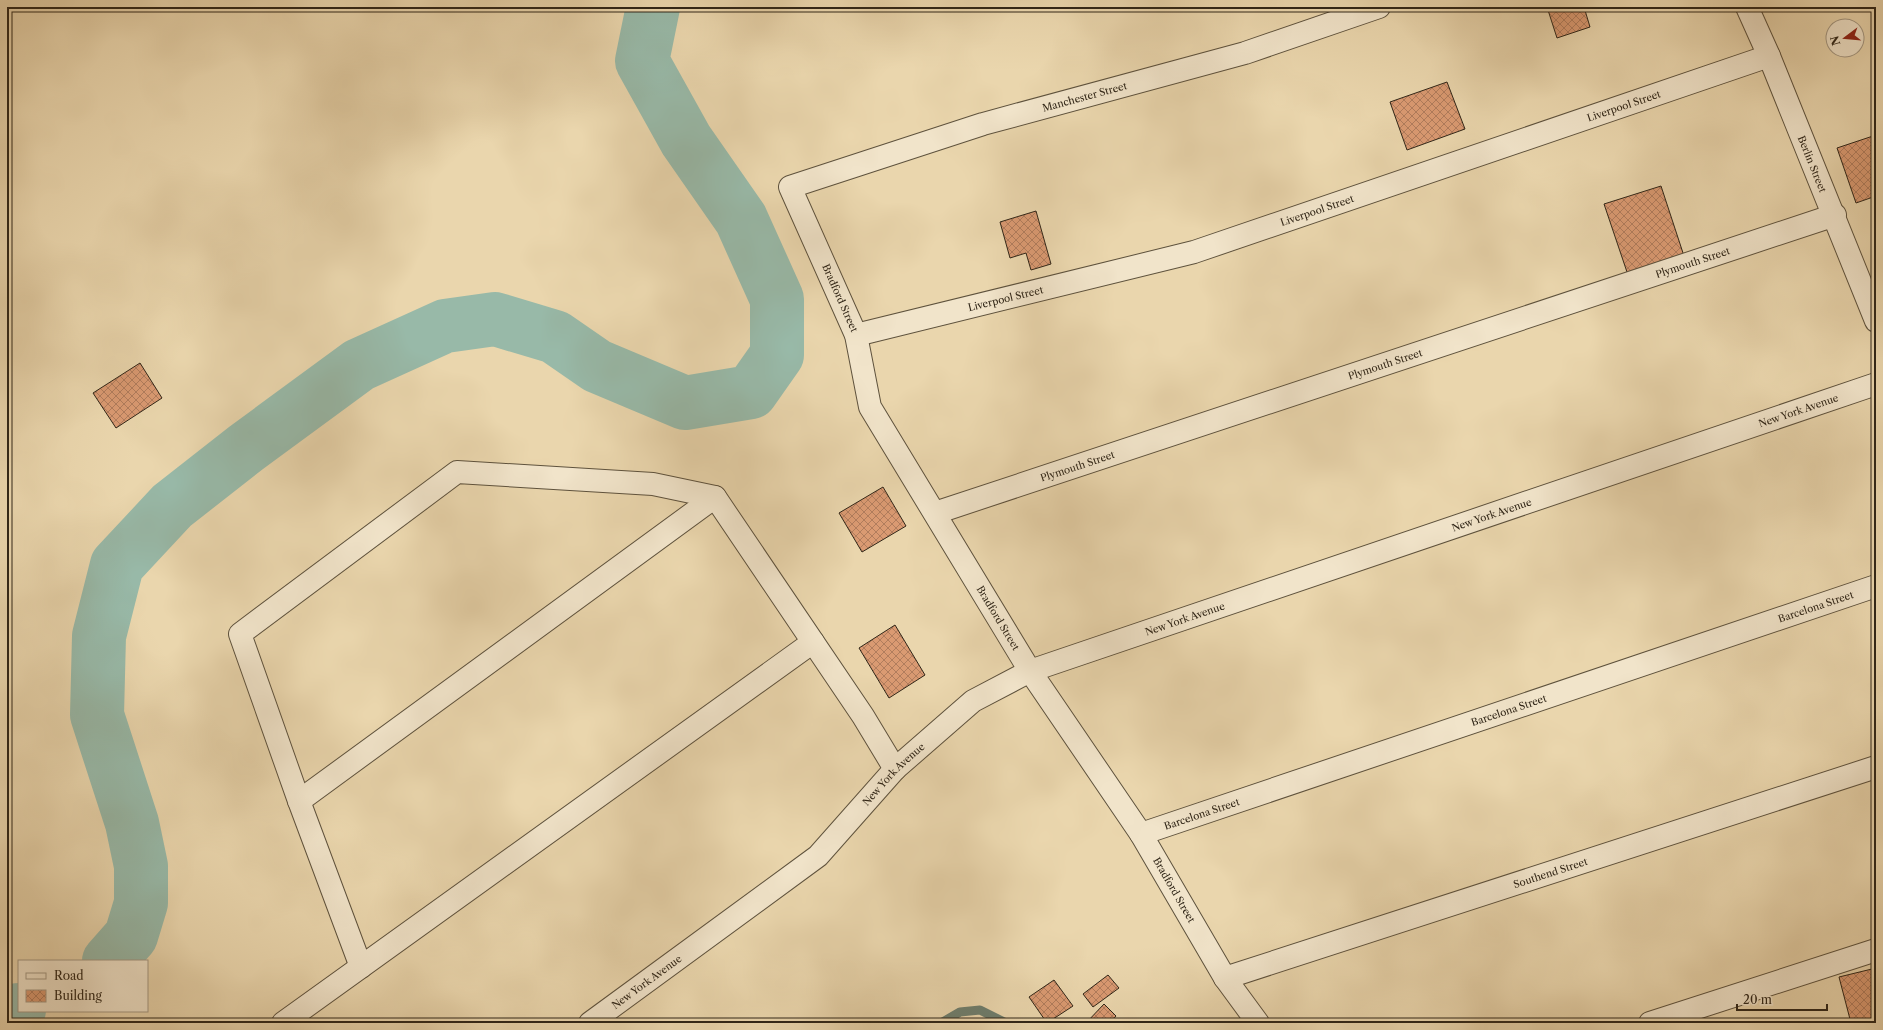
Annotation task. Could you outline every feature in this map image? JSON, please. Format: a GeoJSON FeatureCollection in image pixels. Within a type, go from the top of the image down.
{"type":"FeatureCollection","features":[{"type":"Feature","properties":{"kind":"street","name":"Manchester Street"},"geometry":{"type":"LineString","coordinates":[[790,187],[983,124],[1245,53],[1379,7]]}},
{"type":"Feature","properties":{"kind":"street","name":"Berlin Street"},"geometry":{"type":"LineString","coordinates":[[1747,7],[1835,215],[1876,321]]}},
{"type":"Feature","properties":{"kind":"street","name":"Liverpool Street"},"geometry":{"type":"LineString","coordinates":[[856,335],[1194,252],[1769,56]]}},
{"type":"Feature","properties":{"kind":"street","name":"Bradford Street"},"geometry":{"type":"LineString","coordinates":[[790,187],[856,335],[870,407],[1030,671],[1141,834],[1225,978],[1258,1023]]}},
{"type":"Feature","properties":{"kind":"street","name":"Plymouth Street"},"geometry":{"type":"LineString","coordinates":[[935,513],[1835,215]]}},
{"type":"Feature","properties":{"kind":"street","name":"New York Avenue"},"geometry":{"type":"LineString","coordinates":[[590,1023],[616,1015],[818,856],[895,769],[973,701],[1030,671],[1876,384]]}},
{"type":"Feature","properties":{"kind":"street"},"geometry":{"type":"LineString","coordinates":[[361,967],[298,801],[240,634],[457,472],[653,484],[715,497],[863,716],[895,769]]}},
{"type":"Feature","properties":{"kind":"street"},"geometry":{"type":"LineString","coordinates":[[298,801],[715,497]]}},
{"type":"Feature","properties":{"kind":"street","name":"Barcelona Street"},"geometry":{"type":"LineString","coordinates":[[1141,834],[1876,586]]}},
{"type":"Feature","properties":{"kind":"street"},"geometry":{"type":"LineString","coordinates":[[283,1023],[813,642]]}},
{"type":"Feature","properties":{"kind":"street","name":"Southend Street"},"geometry":{"type":"LineString","coordinates":[[1225,978],[1876,767]]}},
{"type":"Feature","properties":{"kind":"street"},"geometry":{"type":"LineString","coordinates":[[1650,1023],[1876,950]]}},
{"type":"Feature","properties":{"kind":"building"},"geometry":{"type":"Polygon","coordinates":[[[1547,7],[1584,7],[1590,27],[1557,38],[1547,7]]]}},
{"type":"Feature","properties":{"kind":"building"},"geometry":{"type":"Polygon","coordinates":[[[1447,82],[1465,129],[1407,150],[1390,102],[1447,82]]]}},
{"type":"Feature","properties":{"kind":"building"},"geometry":{"type":"Polygon","coordinates":[[[1876,135],[1876,196],[1856,203],[1837,148],[1876,135]]]}},
{"type":"Feature","properties":{"kind":"building"},"geometry":{"type":"Polygon","coordinates":[[[1661,186],[1684,256],[1628,275],[1604,204],[1661,186]]]}},
{"type":"Feature","properties":{"kind":"building"},"geometry":{"type":"Polygon","coordinates":[[[1036,211],[1051,264],[1031,270],[1026,253],[1010,258],[1000,222],[1036,211]]]}},
{"type":"Feature","properties":{"kind":"building"},"geometry":{"type":"Polygon","coordinates":[[[140,363],[162,398],[116,428],[93,393],[140,363]]]}},
{"type":"Feature","properties":{"kind":"building"},"geometry":{"type":"Polygon","coordinates":[[[883,487],[906,526],[862,552],[839,513],[883,487]]]}},
{"type":"Feature","properties":{"kind":"building"},"geometry":{"type":"Polygon","coordinates":[[[895,625],[925,675],[889,698],[859,648],[895,625]]]}},
{"type":"Feature","properties":{"kind":"building"},"geometry":{"type":"Polygon","coordinates":[[[1876,968],[1876,1023],[1851,1023],[1839,977],[1876,968]]]}},
{"type":"Feature","properties":{"kind":"building"},"geometry":{"type":"Polygon","coordinates":[[[1108,975],[1119,988],[1093,1007],[1083,994],[1108,975]]]}},
{"type":"Feature","properties":{"kind":"building"},"geometry":{"type":"Polygon","coordinates":[[[1054,980],[1073,1006],[1047,1023],[1029,997],[1054,980]]]}},
{"type":"Feature","properties":{"kind":"building"},"geometry":{"type":"Polygon","coordinates":[[[1104,1004],[1116,1016],[1110,1023],[1086,1023],[1104,1004]]]}},
{"type":"Feature","properties":{"kind":"waterway"},"geometry":{"type":"LineString","coordinates":[[110,960],[131,936],[141,903],[141,866],[132,823],[97,715],[99,636],[117,565],[172,506],[246,448],[359,365],[445,326],[495,319],[555,337],[597,366],[685,403],[751,392],[777,355],[777,299],[741,219],[686,140],[642,61],[653,7]]}},
{"type":"Feature","properties":{"kind":"waterway"},"geometry":{"type":"LineString","coordinates":[[7,1012],[18,1010]]}},
{"type":"Feature","properties":{"kind":"waterway"},"geometry":{"type":"LineString","coordinates":[[941,1023],[960,1012],[980,1010],[1006,1023]]}}]}
